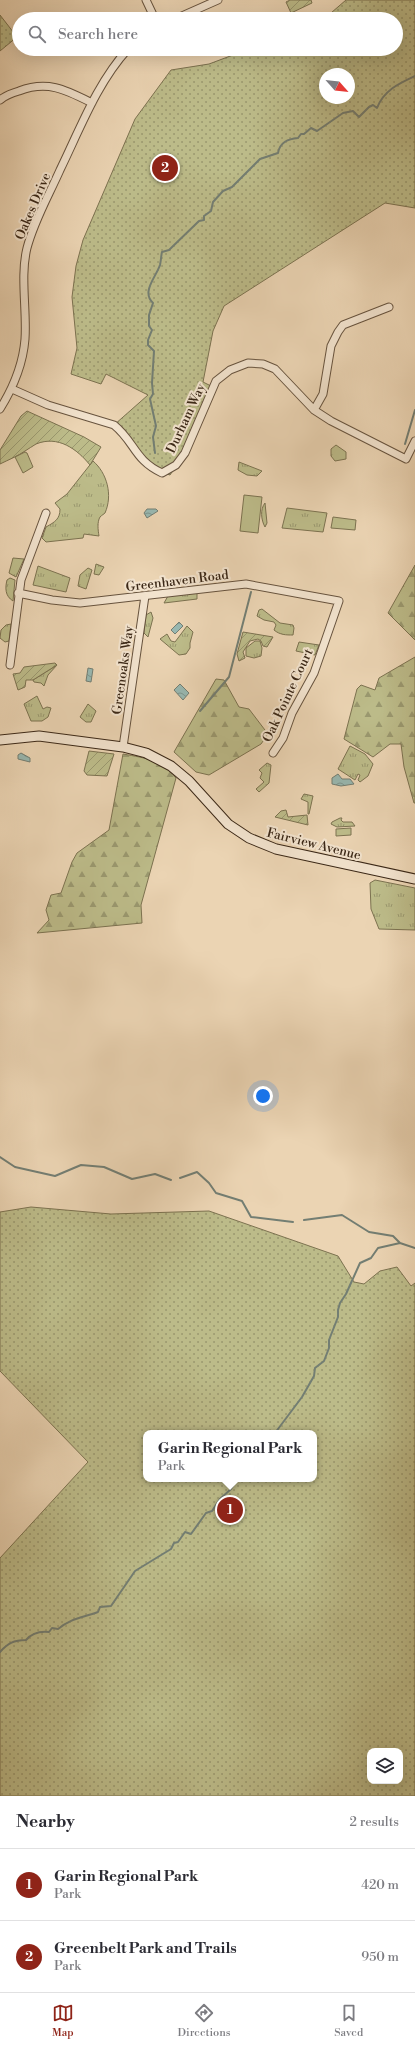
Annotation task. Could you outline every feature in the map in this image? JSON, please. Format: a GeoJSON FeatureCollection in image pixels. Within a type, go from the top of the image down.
{"type":"FeatureCollection","features":[{"type":"Feature","properties":{"kind":"main road","name":"Fairview Avenue"},"geometry":{"type":"LineString","coordinates":[[0,740],[39,736],[123,746],[150,755],[180,772],[196,787],[228,824],[262,845],[276,850],[415,879]]}},
{"type":"Feature","properties":{"kind":"street"},"geometry":{"type":"LineString","coordinates":[[146,0],[152,12]]}},
{"type":"Feature","properties":{"kind":"street"},"geometry":{"type":"LineString","coordinates":[[191,12],[218,0]]}},
{"type":"Feature","properties":{"kind":"street","name":"Oakes Drive"},"geometry":{"type":"LineString","coordinates":[[0,409],[12,389],[21,364],[25,340],[24,288],[27,249],[40,213],[92,103],[122,56]]}},
{"type":"Feature","properties":{"kind":"street"},"geometry":{"type":"LineString","coordinates":[[0,100],[5,96],[30,87],[47,85],[68,91],[92,103]]}},
{"type":"Feature","properties":{"kind":"street"},"geometry":{"type":"LineString","coordinates":[[314,410],[323,394],[331,346],[338,332],[343,326],[367,314],[389,307]]}},
{"type":"Feature","properties":{"kind":"street","name":"Durham Way"},"geometry":{"type":"LineString","coordinates":[[12,389],[48,405],[114,426],[122,432],[141,459],[149,467],[162,473],[176,465],[185,453],[216,381],[230,370],[248,363],[263,364],[275,369],[314,410],[331,421],[406,460],[415,440]]}},
{"type":"Feature","properties":{"kind":"street"},"geometry":{"type":"LineString","coordinates":[[10,665],[20,580],[46,513]]}},
{"type":"Feature","properties":{"kind":"street","name":"Greenhaven Road"},"geometry":{"type":"LineString","coordinates":[[18,594],[80,603],[246,584],[339,601]]}},
{"type":"Feature","properties":{"kind":"street","name":"Greenoaks Way"},"geometry":{"type":"LineString","coordinates":[[123,746],[145,596]]}},
{"type":"Feature","properties":{"kind":"street","name":"Oak Pointe Court"},"geometry":{"type":"LineString","coordinates":[[273,753],[283,738],[292,713],[314,673],[339,601]]}},
{"type":"Feature","properties":{"kind":"green space"},"geometry":{"type":"Polygon","coordinates":[[[290,0],[311,0],[312,3],[291,12],[286,2],[290,0]]]}},
{"type":"Feature","properties":{"kind":"green space"},"geometry":{"type":"Polygon","coordinates":[[[346,0],[415,0],[415,208],[385,203],[224,306],[213,331],[203,382],[211,386],[185,453],[170,475],[157,471],[114,425],[148,395],[106,374],[101,384],[71,374],[77,348],[72,297],[76,266],[83,240],[135,119],[171,70],[209,64],[230,56],[403,56],[403,12],[332,12],[346,0]]]}},
{"type":"Feature","properties":{"kind":"green space"},"geometry":{"type":"Polygon","coordinates":[[[0,15],[12,31],[12,41],[0,51],[0,15]]]}},
{"type":"Feature","properties":{"kind":"green space"},"geometry":{"type":"Polygon","coordinates":[[[27,411],[84,437],[101,447],[90,465],[73,449],[59,442],[52,441],[36,444],[19,455],[0,464],[0,450],[21,416],[27,411]]]}},
{"type":"Feature","properties":{"kind":"green space"},"geometry":{"type":"Polygon","coordinates":[[[336,445],[346,452],[346,459],[335,461],[331,456],[331,449],[336,445]]]}},
{"type":"Feature","properties":{"kind":"green space"},"geometry":{"type":"Polygon","coordinates":[[[25,452],[27,453],[33,467],[23,473],[15,457],[25,452]]]}},
{"type":"Feature","properties":{"kind":"green space"},"geometry":{"type":"Polygon","coordinates":[[[93,461],[98,466],[105,478],[108,492],[105,513],[98,521],[99,536],[84,534],[83,538],[46,542],[42,538],[46,527],[56,520],[60,512],[60,509],[55,503],[67,494],[93,461]]]}},
{"type":"Feature","properties":{"kind":"green space"},"geometry":{"type":"Polygon","coordinates":[[[239,462],[262,471],[257,476],[247,475],[238,470],[239,462]]]}},
{"type":"Feature","properties":{"kind":"green space"},"geometry":{"type":"Polygon","coordinates":[[[244,495],[262,497],[258,533],[240,531],[244,495]]]}},
{"type":"Feature","properties":{"kind":"green space"},"geometry":{"type":"Polygon","coordinates":[[[265,503],[267,523],[265,527],[262,508],[265,503]]]}},
{"type":"Feature","properties":{"kind":"green space"},"geometry":{"type":"Polygon","coordinates":[[[287,508],[327,513],[323,532],[282,528],[287,508]]]}},
{"type":"Feature","properties":{"kind":"green space"},"geometry":{"type":"Polygon","coordinates":[[[333,517],[356,520],[355,530],[331,528],[333,517]]]}},
{"type":"Feature","properties":{"kind":"green space"},"geometry":{"type":"Polygon","coordinates":[[[13,558],[24,559],[16,577],[9,573],[13,558]]]}},
{"type":"Feature","properties":{"kind":"green space"},"geometry":{"type":"Polygon","coordinates":[[[96,564],[104,567],[99,575],[94,574],[96,564]]]}},
{"type":"Feature","properties":{"kind":"green space"},"geometry":{"type":"Polygon","coordinates":[[[415,565],[415,640],[388,613],[415,565]]]}},
{"type":"Feature","properties":{"kind":"green space"},"geometry":{"type":"Polygon","coordinates":[[[38,566],[70,578],[66,592],[33,585],[38,566]]]}},
{"type":"Feature","properties":{"kind":"green space"},"geometry":{"type":"Polygon","coordinates":[[[88,568],[92,570],[86,589],[78,586],[80,575],[88,568]]]}},
{"type":"Feature","properties":{"kind":"green space"},"geometry":{"type":"Polygon","coordinates":[[[10,578],[15,580],[13,601],[8,597],[6,592],[7,580],[10,578]]]}},
{"type":"Feature","properties":{"kind":"green space"},"geometry":{"type":"Polygon","coordinates":[[[197,592],[197,599],[164,603],[168,596],[197,592]]]}},
{"type":"Feature","properties":{"kind":"green space"},"geometry":{"type":"Polygon","coordinates":[[[262,609],[280,623],[293,625],[293,635],[279,633],[274,630],[276,625],[274,622],[264,620],[257,616],[259,610],[262,609]]]}},
{"type":"Feature","properties":{"kind":"green space"},"geometry":{"type":"Polygon","coordinates":[[[151,612],[153,618],[148,637],[144,633],[146,615],[151,612]]]}},
{"type":"Feature","properties":{"kind":"green space"},"geometry":{"type":"Polygon","coordinates":[[[11,624],[9,641],[5,642],[0,638],[1,630],[6,625],[11,624]]]}},
{"type":"Feature","properties":{"kind":"green space"},"geometry":{"type":"Polygon","coordinates":[[[187,626],[193,632],[190,648],[186,654],[179,655],[160,639],[167,634],[171,641],[175,642],[187,626]]]}},
{"type":"Feature","properties":{"kind":"green space"},"geometry":{"type":"Polygon","coordinates":[[[243,632],[273,637],[267,647],[263,646],[261,641],[258,639],[250,641],[243,652],[245,658],[239,661],[237,654],[243,632]]]}},
{"type":"Feature","properties":{"kind":"green space"},"geometry":{"type":"Polygon","coordinates":[[[255,641],[260,641],[262,648],[261,656],[254,658],[246,656],[246,648],[255,641]]]}},
{"type":"Feature","properties":{"kind":"green space"},"geometry":{"type":"Polygon","coordinates":[[[299,642],[319,645],[315,655],[296,651],[299,642]]]}},
{"type":"Feature","properties":{"kind":"green space"},"geometry":{"type":"Polygon","coordinates":[[[415,657],[414,803],[404,767],[401,744],[390,744],[373,757],[344,739],[357,689],[361,685],[375,690],[379,678],[415,657]]]}},
{"type":"Feature","properties":{"kind":"green space"},"geometry":{"type":"Polygon","coordinates":[[[55,663],[57,665],[33,680],[26,680],[25,687],[18,690],[13,674],[20,673],[24,667],[55,663]]]}},
{"type":"Feature","properties":{"kind":"green space"},"geometry":{"type":"Polygon","coordinates":[[[57,665],[48,675],[44,686],[41,683],[34,682],[33,680],[57,665]]]}},
{"type":"Feature","properties":{"kind":"green space"},"geometry":{"type":"Polygon","coordinates":[[[216,679],[224,680],[239,707],[249,709],[268,734],[261,744],[209,775],[196,772],[174,752],[216,679]]]}},
{"type":"Feature","properties":{"kind":"green space"},"geometry":{"type":"Polygon","coordinates":[[[37,696],[43,709],[47,707],[51,708],[48,717],[42,721],[31,721],[24,704],[37,696]]]}},
{"type":"Feature","properties":{"kind":"green space"},"geometry":{"type":"Polygon","coordinates":[[[88,704],[96,711],[91,722],[86,722],[80,717],[88,704]]]}},
{"type":"Feature","properties":{"kind":"green space"},"geometry":{"type":"Polygon","coordinates":[[[350,746],[365,754],[373,764],[368,776],[360,782],[358,780],[360,775],[358,774],[355,780],[338,769],[350,746]]]}},
{"type":"Feature","properties":{"kind":"green space"},"geometry":{"type":"Polygon","coordinates":[[[89,751],[114,754],[107,776],[87,775],[84,771],[89,751]]]}},
{"type":"Feature","properties":{"kind":"green space"},"geometry":{"type":"Polygon","coordinates":[[[123,754],[146,759],[159,764],[165,767],[176,778],[141,905],[142,923],[37,933],[49,920],[46,910],[51,895],[61,893],[72,862],[77,853],[109,830],[123,754]]]}},
{"type":"Feature","properties":{"kind":"green space"},"geometry":{"type":"Polygon","coordinates":[[[267,763],[271,765],[269,783],[259,792],[256,789],[264,782],[260,778],[262,773],[259,770],[267,763]]]}},
{"type":"Feature","properties":{"kind":"green space"},"geometry":{"type":"Polygon","coordinates":[[[304,794],[313,796],[309,814],[308,802],[301,799],[304,794]]]}},
{"type":"Feature","properties":{"kind":"green space"},"geometry":{"type":"Polygon","coordinates":[[[286,810],[288,817],[307,815],[308,825],[275,817],[281,811],[286,810]]]}},
{"type":"Feature","properties":{"kind":"green space"},"geometry":{"type":"Polygon","coordinates":[[[342,818],[341,820],[343,822],[352,822],[355,826],[337,827],[331,824],[342,818]]]}},
{"type":"Feature","properties":{"kind":"green space"},"geometry":{"type":"Polygon","coordinates":[[[351,828],[351,835],[336,836],[336,829],[351,828]]]}},
{"type":"Feature","properties":{"kind":"green space"},"geometry":{"type":"Polygon","coordinates":[[[375,880],[415,888],[415,930],[379,929],[371,909],[370,883],[375,880]]]}},
{"type":"Feature","properties":{"kind":"green space"},"geometry":{"type":"Polygon","coordinates":[[[31,1207],[111,1214],[209,1211],[338,1256],[354,1282],[364,1284],[380,1271],[397,1267],[411,1286],[415,1283],[415,1796],[0,1796],[0,1558],[88,1462],[0,1371],[0,1212],[31,1207]]]}},
{"type":"Feature","properties":{"kind":"water"},"geometry":{"type":"Polygon","coordinates":[[[147,509],[156,509],[158,511],[147,518],[144,513],[147,509]]]}},
{"type":"Feature","properties":{"kind":"water"},"geometry":{"type":"Polygon","coordinates":[[[179,622],[183,626],[175,634],[171,630],[179,622]]]}},
{"type":"Feature","properties":{"kind":"water"},"geometry":{"type":"Polygon","coordinates":[[[88,668],[93,669],[91,682],[86,681],[88,668]]]}},
{"type":"Feature","properties":{"kind":"water"},"geometry":{"type":"Polygon","coordinates":[[[180,684],[189,693],[183,700],[174,690],[180,684]]]}},
{"type":"Feature","properties":{"kind":"water"},"geometry":{"type":"Polygon","coordinates":[[[21,753],[30,758],[30,762],[18,759],[18,755],[21,753]]]}},
{"type":"Feature","properties":{"kind":"water"},"geometry":{"type":"Polygon","coordinates":[[[338,774],[342,779],[350,779],[354,784],[341,786],[332,784],[332,778],[338,774]]]}},
{"type":"Feature","properties":{"kind":"waterway"},"geometry":{"type":"LineString","coordinates":[[155,453],[153,437],[156,426],[150,399],[153,394],[152,383],[154,351],[148,345],[148,340],[152,330],[149,326],[149,315],[153,303],[148,294],[150,284],[160,265],[162,252],[169,250],[199,221],[204,220],[204,216],[211,211],[213,202],[223,191],[232,187],[260,159],[278,153],[279,149],[285,142],[298,138],[301,134],[304,134],[311,128],[317,131],[343,113],[353,111],[359,117],[369,107],[373,105],[377,108],[388,92],[398,84],[415,76]]}},
{"type":"Feature","properties":{"kind":"waterway"},"geometry":{"type":"LineString","coordinates":[[405,444],[415,410]]}},
{"type":"Feature","properties":{"kind":"waterway"},"geometry":{"type":"LineString","coordinates":[[200,711],[229,677],[251,592]]}},
{"type":"Feature","properties":{"kind":"waterway"},"geometry":{"type":"LineString","coordinates":[[0,1157],[15,1167],[55,1176],[81,1165],[104,1167],[132,1179],[155,1174],[171,1180]]}},
{"type":"Feature","properties":{"kind":"waterway"},"geometry":{"type":"LineString","coordinates":[[180,1178],[197,1172],[209,1183],[216,1193],[242,1201],[251,1217],[293,1222]]}},
{"type":"Feature","properties":{"kind":"waterway"},"geometry":{"type":"LineString","coordinates":[[304,1220],[342,1215],[369,1232],[393,1236],[400,1243],[415,1248]]}},
{"type":"Feature","properties":{"kind":"waterway"},"geometry":{"type":"LineString","coordinates":[[277,1430],[302,1397],[314,1376],[315,1368],[324,1361],[329,1348],[329,1340],[338,1317],[340,1303],[346,1294],[360,1263],[371,1258],[378,1248],[400,1243]]}},
{"type":"Feature","properties":{"kind":"waterway"},"geometry":{"type":"LineString","coordinates":[[0,1652],[6,1646],[18,1641],[26,1640],[36,1633],[49,1632],[52,1628],[58,1629],[72,1620],[98,1612],[100,1607],[111,1606],[135,1571],[171,1549],[174,1543],[178,1542],[185,1532],[191,1534],[206,1513],[212,1511],[220,1499],[231,1489],[235,1482]]}},
{"type":"Feature","properties":{"kind":"place","name":"Greenbelt Park and Trails"},"geometry":{"type":"Point","coordinates":[165,168]}},
{"type":"Feature","properties":{"kind":"place","name":"Garin Regional Park"},"geometry":{"type":"Point","coordinates":[230,1510]}}]}
